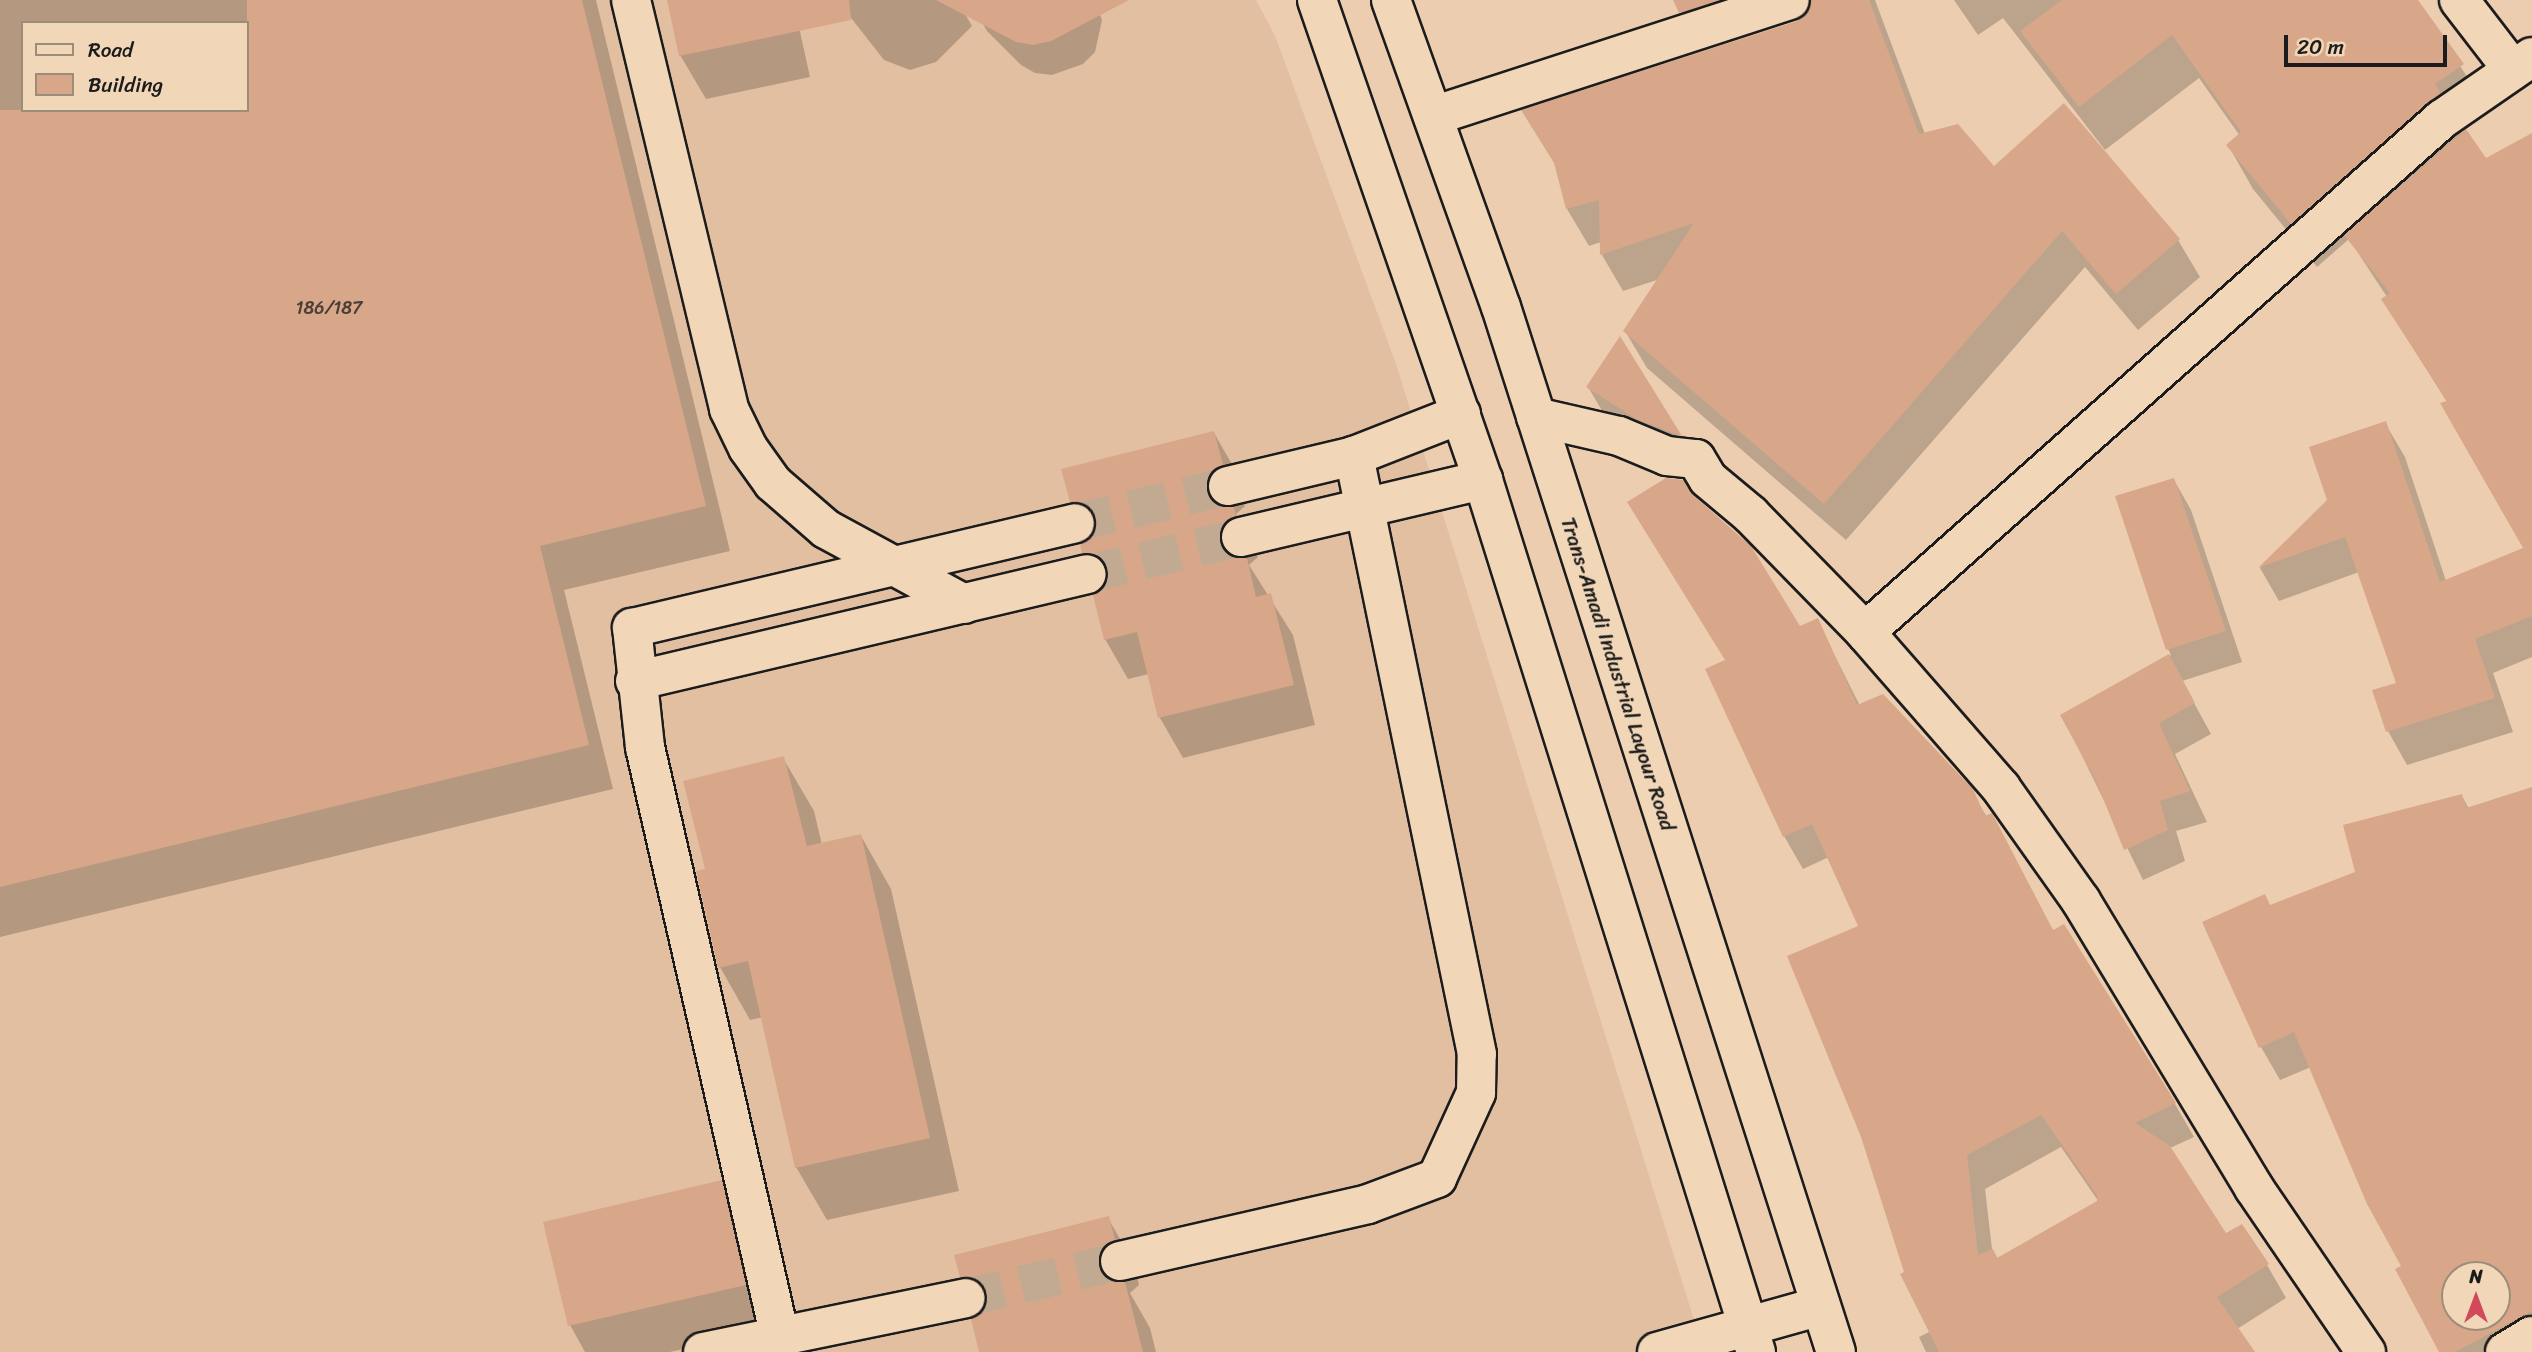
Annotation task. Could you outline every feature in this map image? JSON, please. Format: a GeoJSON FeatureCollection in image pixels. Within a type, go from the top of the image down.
{"type":"FeatureCollection","features":[{"type":"Feature","properties":{"kind":"main road"},"geometry":{"type":"LineString","coordinates":[[631,0],[729,408],[748,448],[773,483],[826,529],[964,604]]}},
{"type":"Feature","properties":{"kind":"main road"},"geometry":{"type":"LineString","coordinates":[[1317,0],[1483,480],[1752,1341]]}},
{"type":"Feature","properties":{"kind":"main road","name":"Trans-Amadi Industrial Layour Road"},"geometry":{"type":"LineString","coordinates":[[1391,0],[1536,418],[1836,1352]]}},
{"type":"Feature","properties":{"kind":"main road"},"geometry":{"type":"LineString","coordinates":[[1433,116],[1790,0]]}},
{"type":"Feature","properties":{"kind":"main road"},"geometry":{"type":"LineString","coordinates":[[1865,632],[2442,120],[2523,64],[2459,0]]}},
{"type":"Feature","properties":{"kind":"main road"},"geometry":{"type":"LineString","coordinates":[[1228,486],[1354,456],[1461,414]]}},
{"type":"Feature","properties":{"kind":"main road"},"geometry":{"type":"LineString","coordinates":[[1536,418],[1619,436],[1667,456],[1696,459],[1708,478],[1751,515],[1865,632],[2001,788],[2081,901],[2255,1188],[2366,1352]]}},
{"type":"Feature","properties":{"kind":"main road"},"geometry":{"type":"LineString","coordinates":[[1120,1261],[1368,1204],[1437,1178],[1476,1093],[1477,1054],[1354,456]]}},
{"type":"Feature","properties":{"kind":"main road"},"geometry":{"type":"LineString","coordinates":[[1241,537],[1483,480]]}},
{"type":"Feature","properties":{"kind":"main road"},"geometry":{"type":"LineString","coordinates":[[780,1337],[648,760],[635,681],[632,628],[1075,523]]}},
{"type":"Feature","properties":{"kind":"main road"},"geometry":{"type":"LineString","coordinates":[[635,681],[1087,574]]}},
{"type":"Feature","properties":{"kind":"main road"},"geometry":{"type":"LineString","coordinates":[[702,1352],[966,1298]]}},
{"type":"Feature","properties":{"kind":"main road"},"geometry":{"type":"LineString","coordinates":[[1657,1352],[1752,1341],[1821,1306]]}},
{"type":"Feature","properties":{"kind":"main road"},"geometry":{"type":"LineString","coordinates":[[2505,1352],[2532,1336]]}},
{"type":"Feature","properties":{"kind":"shaded area"},"geometry":{"type":"Polygon","coordinates":[[[0,0],[1256,0],[1275,36],[1395,361],[1704,1352],[0,1352],[0,0]]]}},
{"type":"Feature","properties":{"kind":"building"},"geometry":{"type":"Polygon","coordinates":[[[247,0],[582,0],[706,506],[540,546],[589,745],[0,887],[0,110],[248,112],[247,0]]]}},
{"type":"Feature","properties":{"kind":"building"},"geometry":{"type":"Polygon","coordinates":[[[667,0],[849,0],[851,20],[679,56],[667,0]]]}},
{"type":"Feature","properties":{"kind":"building"},"geometry":{"type":"Polygon","coordinates":[[[936,0],[1129,0],[1051,41],[1033,45],[1016,42],[936,0]]]}},
{"type":"Feature","properties":{"kind":"building"},"geometry":{"type":"Polygon","coordinates":[[[1673,0],[1719,0],[1679,13],[1673,0]]]}},
{"type":"Feature","properties":{"kind":"building"},"geometry":{"type":"Polygon","coordinates":[[[1811,0],[1869,0],[1919,134],[1958,124],[1994,166],[2064,103],[2180,239],[2116,294],[2062,231],[1824,504],[1623,331],[1694,223],[1600,255],[1599,200],[1566,209],[1554,163],[1521,110],[1797,21],[1807,14],[1811,0]]]}},
{"type":"Feature","properties":{"kind":"building"},"geometry":{"type":"Polygon","coordinates":[[[2062,0],[2418,0],[2464,64],[2435,84],[2441,93],[2291,224],[2226,145],[2241,132],[2172,35],[2079,107],[2020,31],[2062,0]]]}},
{"type":"Feature","properties":{"kind":"building"},"geometry":{"type":"Polygon","coordinates":[[[2466,129],[2486,158],[2532,133],[2532,616],[2475,639],[2495,698],[2386,732],[2372,690],[2396,683],[2345,537],[2258,568],[2327,500],[2309,447],[2386,421],[2440,582],[2523,548],[2440,403],[2447,401],[2381,299],[2390,293],[2344,235],[2466,129]]]}},
{"type":"Feature","properties":{"kind":"building"},"geometry":{"type":"Polygon","coordinates":[[[1620,336],[1682,436],[1638,420],[1586,387],[1620,336]]]}},
{"type":"Feature","properties":{"kind":"building"},"geometry":{"type":"Polygon","coordinates":[[[1214,431],[1223,465],[1207,479],[1207,492],[1221,507],[1234,507],[1236,516],[1220,530],[1220,543],[1234,558],[1247,558],[1256,597],[1271,593],[1294,685],[1158,718],[1137,632],[1104,640],[1093,595],[1108,581],[1108,568],[1094,553],[1082,553],[1080,544],[1096,530],[1096,517],[1082,502],[1070,502],[1061,469],[1214,431]]]}},
{"type":"Feature","properties":{"kind":"building"},"geometry":{"type":"Polygon","coordinates":[[[1666,478],[1683,480],[1694,496],[1751,546],[1800,626],[1818,618],[1857,705],[1883,694],[1973,789],[1985,816],[1992,813],[2053,930],[2064,924],[2176,1103],[2135,1123],[2170,1146],[2226,1233],[2242,1224],[2269,1264],[2217,1297],[2255,1352],[1939,1352],[1900,1274],[1904,1272],[1861,1137],[1787,956],[1858,926],[1812,824],[1783,837],[1705,669],[1725,660],[1627,502],[1666,478]],[[2041,1115],[1967,1155],[1978,1255],[1993,1249],[1997,1258],[2097,1201],[2097,1195],[2041,1115]]]}},
{"type":"Feature","properties":{"kind":"building"},"geometry":{"type":"Polygon","coordinates":[[[2174,478],[2226,631],[2166,650],[2115,496],[2174,478]]]}},
{"type":"Feature","properties":{"kind":"building"},"geometry":{"type":"Polygon","coordinates":[[[2169,654],[2195,703],[2159,723],[2190,791],[2160,801],[2168,830],[2124,850],[2096,781],[2060,715],[2169,654]]]}},
{"type":"Feature","properties":{"kind":"building"},"geometry":{"type":"Polygon","coordinates":[[[784,756],[807,846],[861,834],[930,1138],[795,1168],[748,961],[718,968],[696,871],[705,869],[683,781],[784,756]]]}},
{"type":"Feature","properties":{"kind":"building"},"geometry":{"type":"Polygon","coordinates":[[[2532,787],[2532,1311],[2511,1322],[2511,1261],[2441,1261],[2441,1331],[2494,1331],[2455,1352],[2439,1352],[2395,1269],[2401,1266],[2367,1204],[2294,1032],[2259,1048],[2202,922],[2265,894],[2270,905],[2355,872],[2343,825],[2462,794],[2466,808],[2532,787]]]}},
{"type":"Feature","properties":{"kind":"building"},"geometry":{"type":"Polygon","coordinates":[[[722,1180],[746,1285],[568,1326],[543,1222],[722,1180]]]}},
{"type":"Feature","properties":{"kind":"building"},"geometry":{"type":"Polygon","coordinates":[[[1109,1216],[1115,1240],[1099,1254],[1099,1267],[1113,1282],[1125,1282],[1143,1352],[979,1352],[971,1319],[986,1306],[987,1293],[974,1278],[960,1277],[954,1255],[1109,1216]]]}},
{"type":"Feature","properties":{"kind":"tunnel"},"geometry":{"type":"LineString","coordinates":[[1075,523],[1228,486]]}},
{"type":"Feature","properties":{"kind":"tunnel"},"geometry":{"type":"LineString","coordinates":[[1087,574],[1241,537]]}},
{"type":"Feature","properties":{"kind":"tunnel"},"geometry":{"type":"LineString","coordinates":[[966,1298],[1120,1261]]}}]}
